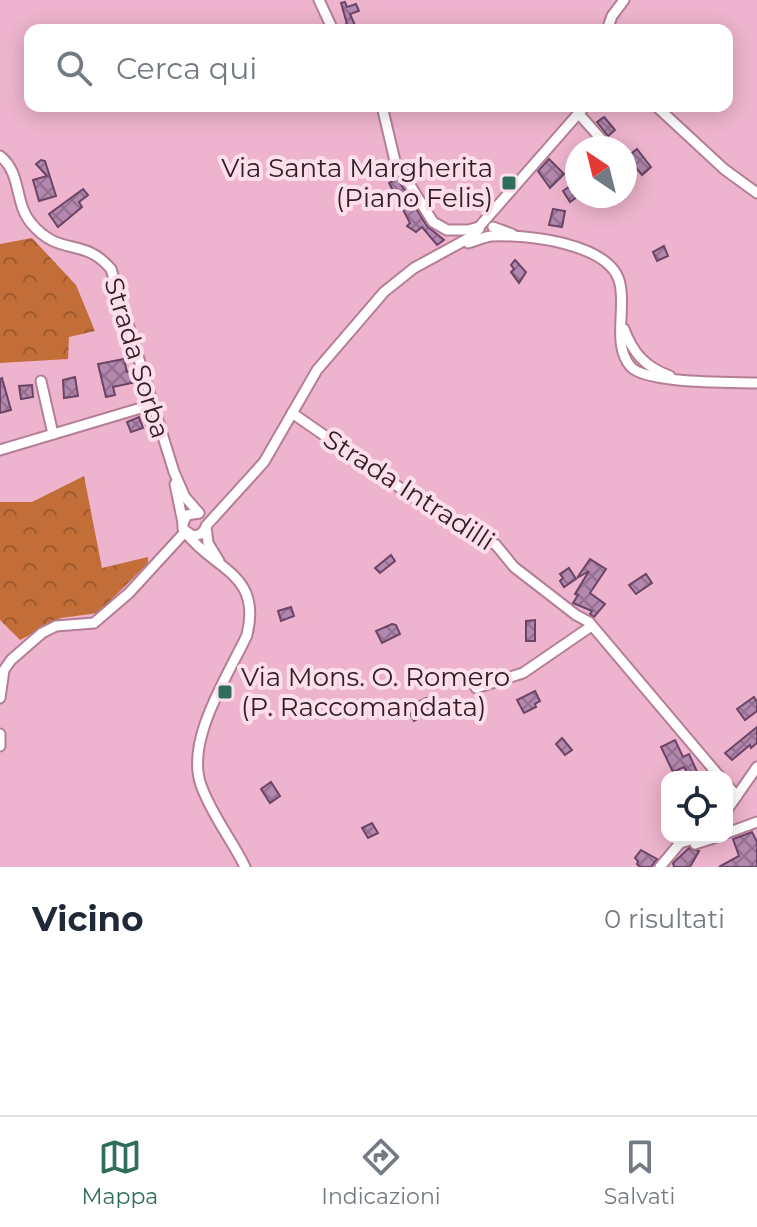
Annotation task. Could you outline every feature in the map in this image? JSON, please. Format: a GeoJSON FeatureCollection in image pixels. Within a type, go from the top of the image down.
{"type":"FeatureCollection","features":[{"type":"Feature","properties":{"kind":"street"},"geometry":{"type":"LineString","coordinates":[[319,0],[330,24]]}},
{"type":"Feature","properties":{"kind":"street"},"geometry":{"type":"LineString","coordinates":[[609,24],[624,0]]}},
{"type":"Feature","properties":{"kind":"street"},"geometry":{"type":"LineString","coordinates":[[383,112],[395,161],[433,222],[447,230],[479,227]]}},
{"type":"Feature","properties":{"kind":"street"},"geometry":{"type":"LineString","coordinates":[[185,529],[197,536],[264,462],[317,370],[384,292],[414,268],[469,238],[580,112]]}},
{"type":"Feature","properties":{"kind":"street"},"geometry":{"type":"LineString","coordinates":[[583,112],[600,136]]}},
{"type":"Feature","properties":{"kind":"street"},"geometry":{"type":"LineString","coordinates":[[662,112],[724,169],[757,193]]}},
{"type":"Feature","properties":{"kind":"street","name":"Strada Sorba"},"geometry":{"type":"LineString","coordinates":[[0,156],[15,176],[23,212],[31,223],[52,243],[94,252],[111,269],[174,472]]}},
{"type":"Feature","properties":{"kind":"street"},"geometry":{"type":"LineString","coordinates":[[479,227],[481,236],[490,231],[496,208]]}},
{"type":"Feature","properties":{"kind":"street"},"geometry":{"type":"LineString","coordinates":[[449,248],[490,231],[582,248],[615,270],[621,285],[621,342],[632,367],[643,375],[757,383]]}},
{"type":"Feature","properties":{"kind":"street"},"geometry":{"type":"LineString","coordinates":[[41,381],[53,434]]}},
{"type":"Feature","properties":{"kind":"street"},"geometry":{"type":"LineString","coordinates":[[0,450],[151,405]]}},
{"type":"Feature","properties":{"kind":"street","name":"Strada Intradilli"},"geometry":{"type":"LineString","coordinates":[[292,413],[419,501],[496,545],[514,567],[589,622],[590,627],[647,688],[715,771]]}},
{"type":"Feature","properties":{"kind":"street"},"geometry":{"type":"LineString","coordinates":[[174,472],[185,497],[200,514],[208,543],[219,561]]}},
{"type":"Feature","properties":{"kind":"street"},"geometry":{"type":"LineString","coordinates":[[174,472],[185,529],[202,550],[236,577],[244,590],[250,619],[247,635],[197,748],[198,771],[204,791],[245,867]]}},
{"type":"Feature","properties":{"kind":"street"},"geometry":{"type":"LineString","coordinates":[[0,698],[4,670],[42,633],[56,626],[94,623],[129,593],[185,529],[190,513],[200,514],[221,507]]}},
{"type":"Feature","properties":{"kind":"street"},"geometry":{"type":"LineString","coordinates":[[476,688],[523,673],[590,627]]}},
{"type":"Feature","properties":{"kind":"street"},"geometry":{"type":"LineString","coordinates":[[0,734],[0,746]]}},
{"type":"Feature","properties":{"kind":"street"},"geometry":{"type":"LineString","coordinates":[[733,802],[757,767]]}},
{"type":"Feature","properties":{"kind":"street"},"geometry":{"type":"LineString","coordinates":[[733,792],[737,796]]}},
{"type":"Feature","properties":{"kind":"street"},"geometry":{"type":"LineString","coordinates":[[733,831],[757,822]]}},
{"type":"Feature","properties":{"kind":"street"},"geometry":{"type":"LineString","coordinates":[[660,867],[680,843]]}},
{"type":"Feature","properties":{"kind":"street"},"geometry":{"type":"LineString","coordinates":[[673,850],[697,843]]}},
{"type":"Feature","properties":{"kind":"green space"},"geometry":{"type":"Polygon","coordinates":[[[32,238],[76,285],[95,331],[69,337],[68,359],[0,363],[0,244],[32,238]]]}},
{"type":"Feature","properties":{"kind":"green space"},"geometry":{"type":"Polygon","coordinates":[[[84,476],[102,568],[148,557],[148,563],[98,613],[61,618],[20,640],[0,620],[0,502],[32,502],[84,476]]]}},
{"type":"Feature","properties":{"kind":"building"},"geometry":{"type":"Polygon","coordinates":[[[345,2],[347,7],[356,4],[359,11],[350,14],[354,24],[347,24],[341,3],[345,2]]]}},
{"type":"Feature","properties":{"kind":"building"},"geometry":{"type":"Polygon","coordinates":[[[604,117],[615,130],[608,136],[597,122],[604,117]]]}},
{"type":"Feature","properties":{"kind":"building"},"geometry":{"type":"Polygon","coordinates":[[[637,149],[651,167],[642,175],[637,169],[637,149]]]}},
{"type":"Feature","properties":{"kind":"building"},"geometry":{"type":"Polygon","coordinates":[[[549,159],[564,174],[550,188],[538,171],[549,159]]]}},
{"type":"Feature","properties":{"kind":"building"},"geometry":{"type":"Polygon","coordinates":[[[45,161],[56,196],[39,201],[33,180],[47,176],[36,164],[45,161]]]}},
{"type":"Feature","properties":{"kind":"building"},"geometry":{"type":"Polygon","coordinates":[[[397,178],[427,226],[444,240],[437,245],[422,227],[416,232],[407,226],[410,223],[389,183],[397,178]]]}},
{"type":"Feature","properties":{"kind":"building"},"geometry":{"type":"Polygon","coordinates":[[[83,189],[88,195],[79,202],[82,207],[58,227],[49,214],[83,189]]]}},
{"type":"Feature","properties":{"kind":"building"},"geometry":{"type":"Polygon","coordinates":[[[553,209],[565,211],[562,227],[549,225],[553,209]]]}},
{"type":"Feature","properties":{"kind":"building"},"geometry":{"type":"Polygon","coordinates":[[[664,246],[668,256],[657,261],[653,252],[664,246]]]}},
{"type":"Feature","properties":{"kind":"building"},"geometry":{"type":"Polygon","coordinates":[[[515,260],[526,272],[519,283],[511,272],[515,260]]]}},
{"type":"Feature","properties":{"kind":"building"},"geometry":{"type":"Polygon","coordinates":[[[124,359],[127,372],[133,370],[136,382],[113,387],[115,395],[106,397],[98,364],[124,359]]]}},
{"type":"Feature","properties":{"kind":"building"},"geometry":{"type":"Polygon","coordinates":[[[75,377],[78,396],[64,398],[63,380],[75,377]]]}},
{"type":"Feature","properties":{"kind":"building"},"geometry":{"type":"Polygon","coordinates":[[[0,379],[11,410],[0,413],[0,379]]]}},
{"type":"Feature","properties":{"kind":"building"},"geometry":{"type":"Polygon","coordinates":[[[32,385],[33,397],[21,399],[19,386],[32,385]]]}},
{"type":"Feature","properties":{"kind":"building"},"geometry":{"type":"Polygon","coordinates":[[[139,417],[143,428],[131,432],[127,422],[139,417]]]}},
{"type":"Feature","properties":{"kind":"building"},"geometry":{"type":"Polygon","coordinates":[[[391,555],[395,561],[380,573],[375,568],[391,555]]]}},
{"type":"Feature","properties":{"kind":"building"},"geometry":{"type":"Polygon","coordinates":[[[590,559],[606,569],[590,593],[605,604],[594,617],[590,614],[592,611],[573,603],[589,571],[577,578],[590,559]]]}},
{"type":"Feature","properties":{"kind":"building"},"geometry":{"type":"Polygon","coordinates":[[[569,568],[576,579],[564,587],[560,574],[569,568]]]}},
{"type":"Feature","properties":{"kind":"building"},"geometry":{"type":"Polygon","coordinates":[[[646,574],[652,583],[636,594],[629,585],[646,574]]]}},
{"type":"Feature","properties":{"kind":"building"},"geometry":{"type":"Polygon","coordinates":[[[291,607],[294,616],[281,621],[278,611],[291,607]]]}},
{"type":"Feature","properties":{"kind":"building"},"geometry":{"type":"Polygon","coordinates":[[[535,620],[535,641],[526,641],[526,621],[535,620]]]}},
{"type":"Feature","properties":{"kind":"building"},"geometry":{"type":"Polygon","coordinates":[[[396,625],[400,634],[382,643],[376,631],[396,625]]]}},
{"type":"Feature","properties":{"kind":"building"},"geometry":{"type":"Polygon","coordinates":[[[535,691],[540,701],[524,713],[517,700],[535,691]]]}},
{"type":"Feature","properties":{"kind":"building"},"geometry":{"type":"Polygon","coordinates":[[[754,697],[757,711],[745,720],[737,709],[754,697]]]}},
{"type":"Feature","properties":{"kind":"building"},"geometry":{"type":"Polygon","coordinates":[[[426,698],[433,710],[414,721],[410,714],[422,707],[418,702],[426,698]]]}},
{"type":"Feature","properties":{"kind":"building"},"geometry":{"type":"Polygon","coordinates":[[[757,727],[757,743],[732,760],[725,753],[757,727]]]}},
{"type":"Feature","properties":{"kind":"building"},"geometry":{"type":"Polygon","coordinates":[[[562,738],[572,750],[565,755],[556,744],[562,738]]]}},
{"type":"Feature","properties":{"kind":"building"},"geometry":{"type":"Polygon","coordinates":[[[675,740],[683,757],[689,754],[697,771],[686,771],[684,767],[673,771],[661,747],[675,740]]]}},
{"type":"Feature","properties":{"kind":"building"},"geometry":{"type":"Polygon","coordinates":[[[271,782],[280,796],[270,803],[261,789],[271,782]]]}},
{"type":"Feature","properties":{"kind":"building"},"geometry":{"type":"Polygon","coordinates":[[[372,823],[378,833],[368,838],[362,828],[372,823]]]}},
{"type":"Feature","properties":{"kind":"building"},"geometry":{"type":"Polygon","coordinates":[[[752,832],[757,842],[757,867],[719,867],[739,856],[733,839],[752,832]]]}},
{"type":"Feature","properties":{"kind":"building"},"geometry":{"type":"Polygon","coordinates":[[[689,848],[699,851],[690,867],[674,867],[673,863],[689,848]]]}},
{"type":"Feature","properties":{"kind":"building"},"geometry":{"type":"Polygon","coordinates":[[[641,850],[657,859],[651,867],[637,864],[635,858],[641,850]]]}},
{"type":"Feature","properties":{"kind":"place","name":"Via Santa Margherita (Piano Felis)"},"geometry":{"type":"Point","coordinates":[509,183]}},
{"type":"Feature","properties":{"kind":"place","name":"Via Mons. O. Romero (P. Raccomandata)"},"geometry":{"type":"Point","coordinates":[225,692]}}]}
